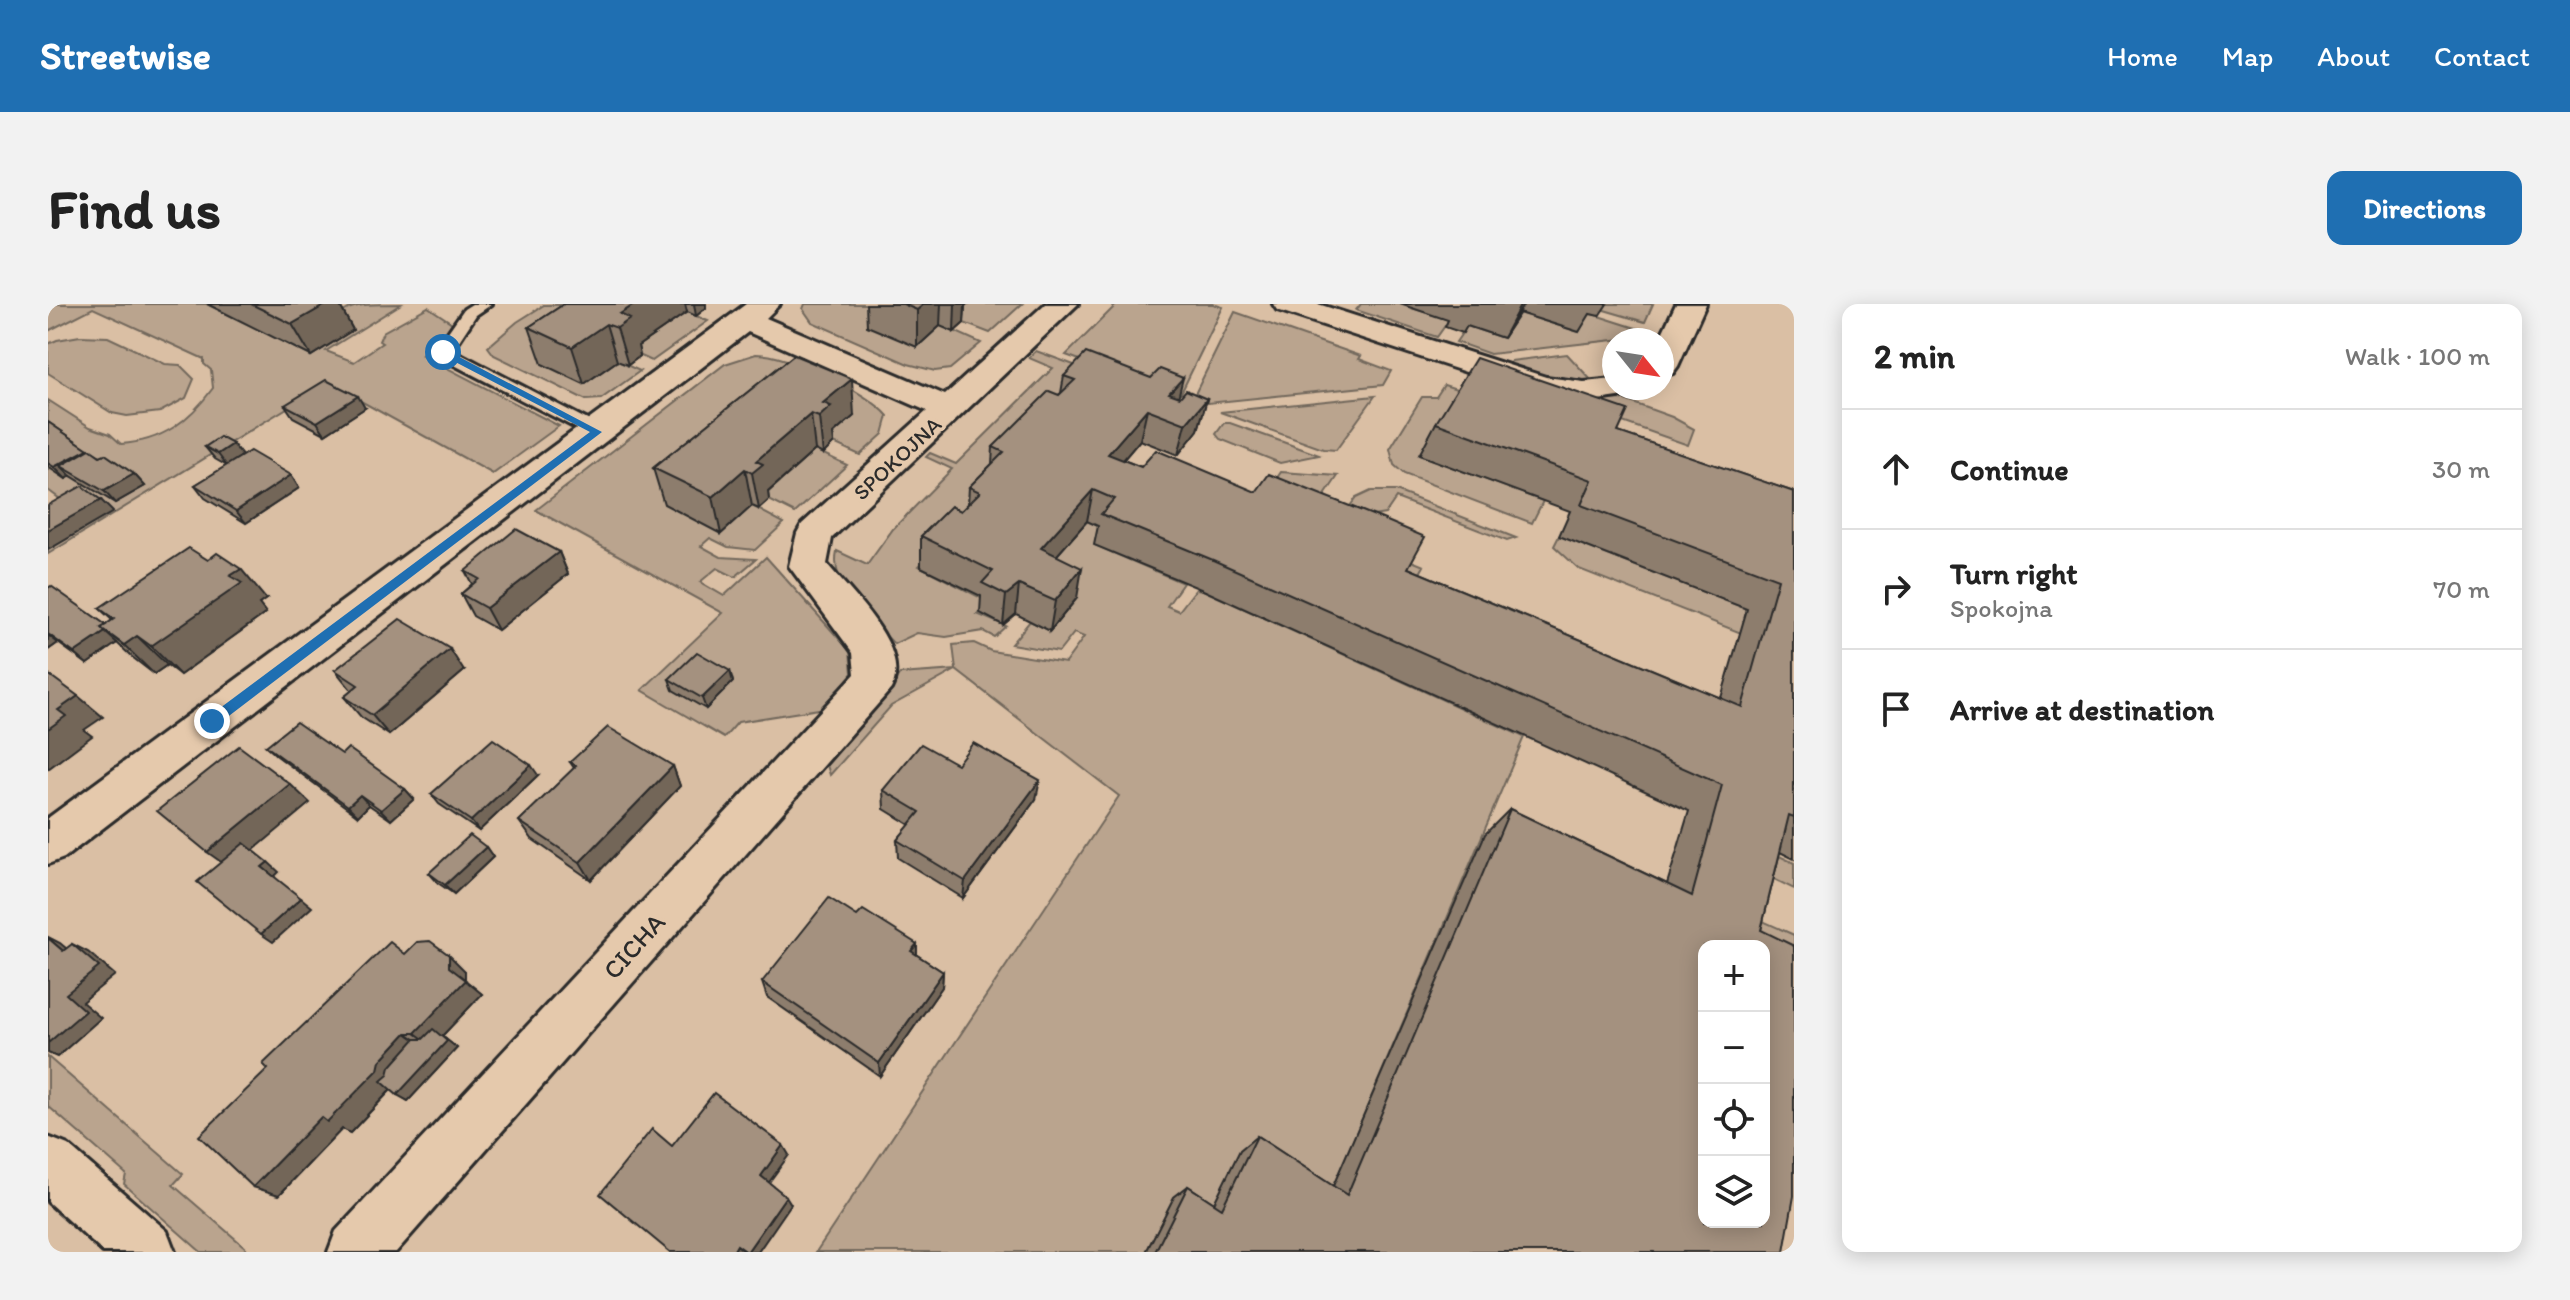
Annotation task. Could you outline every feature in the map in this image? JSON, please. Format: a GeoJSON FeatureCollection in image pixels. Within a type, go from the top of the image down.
{"type":"FeatureCollection","features":[{"type":"Feature","properties":{"kind":"street","name":"SPOKOJNA"},"geometry":{"type":"LineString","coordinates":[[858,632],[808,566],[815,533],[1063,304]]}},
{"type":"Feature","properties":{"kind":"street"},"geometry":{"type":"LineString","coordinates":[[1288,304],[1542,387],[1584,392],[1602,390]]}},
{"type":"Feature","properties":{"kind":"street"},"geometry":{"type":"LineString","coordinates":[[1674,340],[1691,304]]}},
{"type":"Feature","properties":{"kind":"street"},"geometry":{"type":"LineString","coordinates":[[48,844],[755,312],[950,409]]}},
{"type":"Feature","properties":{"kind":"street","name":"CICHA"},"geometry":{"type":"LineString","coordinates":[[357,1252],[876,678],[873,650],[858,632]]}},
{"type":"Feature","properties":{"kind":"street"},"geometry":{"type":"LineString","coordinates":[[48,1165],[146,1252]]}},
{"type":"Feature","properties":{"kind":"lane"},"geometry":{"type":"LineString","coordinates":[[469,307],[443,352],[597,432]]}},
{"type":"Feature","properties":{"kind":"shaded area"},"geometry":{"type":"Polygon","coordinates":[[[53,304],[207,304],[311,356],[345,311],[365,305],[401,304],[326,351],[354,362],[382,343],[379,341],[383,332],[428,307],[452,323],[436,346],[422,355],[559,426],[493,474],[328,383],[48,554],[48,514],[60,499],[48,490],[48,400],[90,427],[110,434],[121,444],[150,439],[174,427],[213,388],[211,370],[204,364],[204,359],[93,308],[48,331],[48,307],[53,304]]]}},
{"type":"Feature","properties":{"kind":"shaded area"},"geometry":{"type":"Polygon","coordinates":[[[630,304],[617,361],[640,371],[601,399],[586,400],[494,355],[488,347],[517,322],[544,305],[630,304]]]}},
{"type":"Feature","properties":{"kind":"shaded area"},"geometry":{"type":"Polygon","coordinates":[[[805,304],[894,304],[981,343],[950,369],[935,371],[908,364],[812,322],[803,309],[805,304]]]}},
{"type":"Feature","properties":{"kind":"shaded area"},"geometry":{"type":"Polygon","coordinates":[[[967,304],[1022,304],[990,333],[951,318],[967,304]]]}},
{"type":"Feature","properties":{"kind":"shaded area"},"geometry":{"type":"Polygon","coordinates":[[[1117,304],[1213,304],[1223,307],[1181,393],[1173,394],[1066,355],[1117,304]]]}},
{"type":"Feature","properties":{"kind":"shaded area"},"geometry":{"type":"Polygon","coordinates":[[[1361,304],[1400,304],[1449,320],[1437,337],[1356,310],[1361,304]]]}},
{"type":"Feature","properties":{"kind":"shaded area"},"geometry":{"type":"Polygon","coordinates":[[[1595,304],[1653,304],[1645,322],[1594,307],[1595,304]]]}},
{"type":"Feature","properties":{"kind":"shaded area"},"geometry":{"type":"Polygon","coordinates":[[[687,312],[708,321],[652,361],[630,351],[687,312]]]}},
{"type":"Feature","properties":{"kind":"shaded area"},"geometry":{"type":"Polygon","coordinates":[[[1235,312],[1361,356],[1359,359],[1391,371],[1383,385],[1198,404],[1194,396],[1235,312]]]}},
{"type":"Feature","properties":{"kind":"shaded area"},"geometry":{"type":"Polygon","coordinates":[[[1519,313],[1579,332],[1589,313],[1636,328],[1602,328],[1602,341],[1490,354],[1456,342],[1467,326],[1503,338],[1519,313]]]}},
{"type":"Feature","properties":{"kind":"shaded area"},"geometry":{"type":"Polygon","coordinates":[[[80,336],[108,337],[165,364],[180,365],[194,379],[186,398],[160,412],[127,416],[112,413],[48,373],[48,344],[80,336]]]}},
{"type":"Feature","properties":{"kind":"shaded area"},"geometry":{"type":"Polygon","coordinates":[[[1036,351],[1158,396],[998,483],[919,566],[987,601],[977,614],[1006,626],[994,637],[983,631],[946,637],[917,633],[894,644],[845,590],[836,565],[837,551],[867,565],[893,529],[952,469],[926,457],[930,453],[956,464],[1053,368],[1029,358],[1036,351]]]}},
{"type":"Feature","properties":{"kind":"shaded area"},"geometry":{"type":"Polygon","coordinates":[[[756,354],[807,367],[863,396],[888,416],[883,434],[860,455],[827,440],[853,416],[752,506],[784,523],[755,550],[728,547],[710,538],[701,546],[721,557],[756,559],[735,577],[717,568],[700,582],[724,596],[766,557],[850,651],[852,673],[825,708],[738,722],[724,738],[642,690],[723,613],[536,510],[725,364],[756,354]]]}},
{"type":"Feature","properties":{"kind":"shaded area"},"geometry":{"type":"Polygon","coordinates":[[[1567,354],[1592,381],[1560,380],[1508,367],[1511,361],[1567,354]]]}},
{"type":"Feature","properties":{"kind":"shaded area"},"geometry":{"type":"Polygon","coordinates":[[[1444,385],[1460,390],[1419,455],[1543,501],[1532,523],[1404,474],[1394,465],[1390,449],[1422,397],[1436,397],[1444,385]]]}},
{"type":"Feature","properties":{"kind":"shaded area"},"geometry":{"type":"Polygon","coordinates":[[[1537,392],[1584,401],[1625,400],[1672,417],[1694,429],[1688,445],[1537,392]]]}},
{"type":"Feature","properties":{"kind":"shaded area"},"geometry":{"type":"Polygon","coordinates":[[[1375,396],[1336,450],[1323,449],[1220,412],[1375,396]]]}},
{"type":"Feature","properties":{"kind":"shaded area"},"geometry":{"type":"Polygon","coordinates":[[[1224,423],[1319,455],[1280,463],[1220,439],[1216,434],[1224,423]]]}},
{"type":"Feature","properties":{"kind":"shaded area"},"geometry":{"type":"Polygon","coordinates":[[[815,450],[847,465],[795,513],[763,497],[815,450]]]}},
{"type":"Feature","properties":{"kind":"shaded area"},"geometry":{"type":"Polygon","coordinates":[[[1281,472],[1338,476],[1309,519],[1424,566],[1403,603],[1258,505],[1281,472]]]}},
{"type":"Feature","properties":{"kind":"shaded area"},"geometry":{"type":"Polygon","coordinates":[[[1371,491],[1396,491],[1516,538],[1507,541],[1396,498],[1385,514],[1373,516],[1350,506],[1356,498],[1371,491]]]}},
{"type":"Feature","properties":{"kind":"shaded area"},"geometry":{"type":"Polygon","coordinates":[[[1087,521],[1107,530],[1095,545],[1183,583],[1167,606],[1179,611],[1196,589],[1203,590],[1524,737],[1325,1206],[1206,1218],[1174,1198],[1146,1252],[816,1252],[1119,796],[956,670],[953,645],[974,643],[991,651],[1065,663],[1084,637],[1074,633],[1059,652],[1011,644],[1030,621],[1050,631],[1076,599],[1037,578],[1087,521]]]}},
{"type":"Feature","properties":{"kind":"shaded area"},"geometry":{"type":"Polygon","coordinates":[[[1559,536],[1747,609],[1741,633],[1579,569],[1554,546],[1559,536]]]}},
{"type":"Feature","properties":{"kind":"shaded area"},"geometry":{"type":"Polygon","coordinates":[[[956,670],[891,706],[830,775],[827,765],[886,696],[900,674],[956,670]]]}},
{"type":"Feature","properties":{"kind":"shaded area"},"geometry":{"type":"Polygon","coordinates":[[[1756,845],[1794,863],[1794,889],[1768,876],[1758,919],[1794,935],[1794,983],[1770,953],[1770,940],[1734,940],[1756,845]]]}},
{"type":"Feature","properties":{"kind":"shaded area"},"geometry":{"type":"Polygon","coordinates":[[[48,1057],[183,1174],[173,1185],[246,1248],[243,1252],[201,1252],[124,1184],[126,1174],[48,1106],[48,1057]]]}},
{"type":"Feature","properties":{"kind":"building"},"geometry":{"type":"Polygon","coordinates":[[[251,304],[327,304],[292,324],[251,304]]]}},
{"type":"Feature","properties":{"kind":"building"},"geometry":{"type":"Polygon","coordinates":[[[564,304],[635,304],[620,314],[630,319],[617,328],[606,324],[572,347],[529,327],[564,304]]]}},
{"type":"Feature","properties":{"kind":"building"},"geometry":{"type":"Polygon","coordinates":[[[903,304],[924,304],[917,310],[903,304]]]}},
{"type":"Feature","properties":{"kind":"building"},"geometry":{"type":"Polygon","coordinates":[[[1086,353],[1151,378],[1160,369],[1183,378],[1169,393],[1180,397],[1186,390],[1207,399],[1186,424],[1147,409],[1108,454],[1141,467],[1156,450],[1256,492],[1269,474],[1380,518],[1425,537],[1408,568],[1742,707],[1778,579],[1581,505],[1592,480],[1436,423],[1476,358],[1628,410],[1618,432],[1794,492],[1794,817],[1789,815],[1761,930],[1794,946],[1794,1196],[1784,1252],[1155,1252],[1188,1186],[1222,1208],[1257,1136],[1347,1195],[1510,809],[1692,896],[1722,785],[1213,560],[1101,514],[1114,499],[1093,490],[1041,548],[1082,568],[1055,601],[1019,585],[1006,595],[982,583],[993,571],[921,536],[951,506],[961,511],[980,492],[969,487],[1004,452],[993,447],[1049,391],[1059,395],[1075,380],[1064,376],[1086,353]]]}},
{"type":"Feature","properties":{"kind":"building"},"geometry":{"type":"Polygon","coordinates":[[[794,355],[852,379],[823,403],[831,406],[819,417],[811,414],[756,461],[763,464],[752,473],[745,469],[713,497],[653,468],[794,355]]]}},
{"type":"Feature","properties":{"kind":"building"},"geometry":{"type":"Polygon","coordinates":[[[326,380],[358,396],[317,422],[285,405],[326,380]]]}},
{"type":"Feature","properties":{"kind":"building"},"geometry":{"type":"Polygon","coordinates":[[[48,422],[88,449],[54,467],[48,463],[48,422]]]}},
{"type":"Feature","properties":{"kind":"building"},"geometry":{"type":"Polygon","coordinates":[[[220,437],[233,444],[218,454],[205,447],[220,437]]]}},
{"type":"Feature","properties":{"kind":"building"},"geometry":{"type":"Polygon","coordinates":[[[90,449],[100,456],[105,454],[134,474],[104,491],[61,466],[90,449]]]}},
{"type":"Feature","properties":{"kind":"building"},"geometry":{"type":"Polygon","coordinates":[[[250,451],[291,475],[236,511],[195,485],[250,451]]]}},
{"type":"Feature","properties":{"kind":"building"},"geometry":{"type":"Polygon","coordinates":[[[82,486],[101,500],[48,530],[48,505],[82,486]]]}},
{"type":"Feature","properties":{"kind":"building"},"geometry":{"type":"Polygon","coordinates":[[[516,529],[559,552],[486,608],[461,594],[479,579],[465,571],[516,529]]]}},
{"type":"Feature","properties":{"kind":"building"},"geometry":{"type":"Polygon","coordinates":[[[189,548],[208,560],[217,553],[241,569],[230,576],[242,583],[151,646],[137,636],[124,645],[101,628],[114,619],[99,608],[189,548]]]}},
{"type":"Feature","properties":{"kind":"building"},"geometry":{"type":"Polygon","coordinates":[[[51,586],[106,625],[101,628],[105,632],[74,653],[48,634],[48,588],[51,586]]]}},
{"type":"Feature","properties":{"kind":"building"},"geometry":{"type":"Polygon","coordinates":[[[400,619],[450,649],[372,715],[344,697],[358,685],[335,670],[400,619]]]}},
{"type":"Feature","properties":{"kind":"building"},"geometry":{"type":"Polygon","coordinates":[[[697,652],[730,671],[702,698],[669,679],[697,652]]]}},
{"type":"Feature","properties":{"kind":"building"},"geometry":{"type":"Polygon","coordinates":[[[48,674],[78,696],[58,710],[66,716],[48,729],[48,674]]]}},
{"type":"Feature","properties":{"kind":"building"},"geometry":{"type":"Polygon","coordinates":[[[296,722],[342,754],[348,748],[405,789],[381,810],[360,795],[348,806],[266,746],[296,722]]]}},
{"type":"Feature","properties":{"kind":"building"},"geometry":{"type":"Polygon","coordinates":[[[608,727],[673,766],[580,862],[519,821],[576,766],[570,762],[608,727]]]}},
{"type":"Feature","properties":{"kind":"building"},"geometry":{"type":"Polygon","coordinates":[[[493,739],[531,765],[471,821],[431,794],[493,739]]]}},
{"type":"Feature","properties":{"kind":"building"},"geometry":{"type":"Polygon","coordinates":[[[973,743],[1040,780],[965,881],[897,840],[920,812],[883,790],[921,744],[957,764],[973,743]]]}},
{"type":"Feature","properties":{"kind":"building"},"geometry":{"type":"Polygon","coordinates":[[[239,746],[290,784],[207,852],[157,811],[239,746]]]}},
{"type":"Feature","properties":{"kind":"building"},"geometry":{"type":"Polygon","coordinates":[[[470,835],[486,847],[445,885],[429,873],[470,835]]]}},
{"type":"Feature","properties":{"kind":"building"},"geometry":{"type":"Polygon","coordinates":[[[244,843],[268,862],[262,867],[301,898],[261,934],[197,882],[244,843]]]}},
{"type":"Feature","properties":{"kind":"building"},"geometry":{"type":"Polygon","coordinates":[[[829,898],[857,916],[863,910],[917,944],[911,951],[943,972],[879,1063],[762,982],[829,898]]]}},
{"type":"Feature","properties":{"kind":"building"},"geometry":{"type":"Polygon","coordinates":[[[48,938],[63,951],[72,944],[99,967],[66,994],[85,1011],[48,1043],[48,938]]]}},
{"type":"Feature","properties":{"kind":"building"},"geometry":{"type":"Polygon","coordinates":[[[430,941],[449,955],[449,967],[466,980],[415,1033],[406,1033],[380,1061],[378,1070],[327,1122],[321,1117],[253,1187],[199,1136],[268,1069],[263,1064],[390,942],[405,954],[417,942],[430,941]]]}},
{"type":"Feature","properties":{"kind":"building"},"geometry":{"type":"Polygon","coordinates":[[[433,1029],[447,1041],[397,1095],[381,1081],[415,1039],[423,1039],[433,1029]]]}},
{"type":"Feature","properties":{"kind":"building"},"geometry":{"type":"Polygon","coordinates":[[[714,1093],[783,1145],[761,1176],[786,1196],[747,1252],[737,1245],[733,1252],[670,1252],[600,1194],[652,1129],[672,1146],[714,1093]]]}},
{"type":"Feature","properties":{"kind":"route"},"geometry":{"type":"LineString","coordinates":[[212,721],[597,432],[443,352]]}}]}
